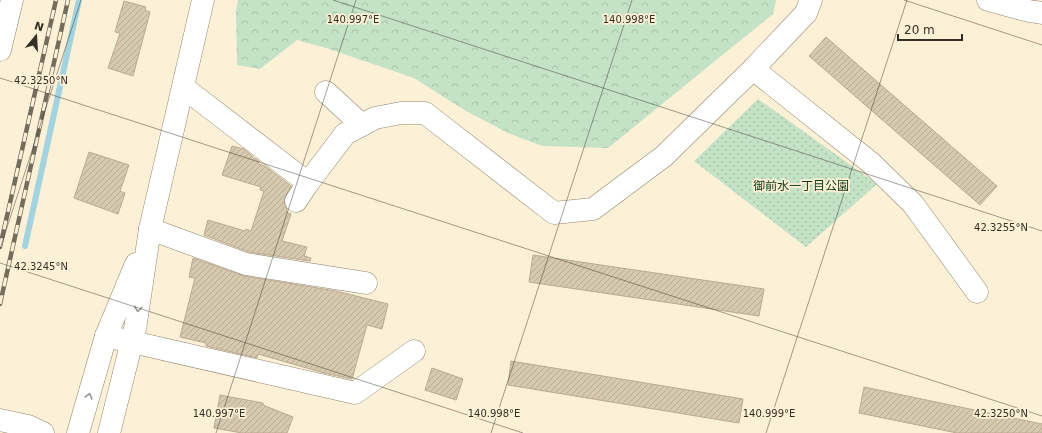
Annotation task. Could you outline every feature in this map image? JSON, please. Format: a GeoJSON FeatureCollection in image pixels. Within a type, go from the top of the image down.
{"type":"FeatureCollection","features":[{"type":"Feature","properties":{"kind":"main road"},"geometry":{"type":"LineString","coordinates":[[0,50],[12,0]]}},
{"type":"Feature","properties":{"kind":"main road"},"geometry":{"type":"LineString","coordinates":[[109,433],[135,329],[150,229],[203,0]]}},
{"type":"Feature","properties":{"kind":"main road"},"geometry":{"type":"LineString","coordinates":[[296,201],[345,134],[374,118],[401,113],[426,113],[554,213],[593,209],[664,156],[753,69],[806,14],[811,0]]}},
{"type":"Feature","properties":{"kind":"main road"},"geometry":{"type":"LineString","coordinates":[[988,0],[1042,13]]}},
{"type":"Feature","properties":{"kind":"main road"},"geometry":{"type":"LineString","coordinates":[[753,69],[871,163],[913,204],[977,292]]}},
{"type":"Feature","properties":{"kind":"main road"},"geometry":{"type":"LineString","coordinates":[[183,87],[308,183]]}},
{"type":"Feature","properties":{"kind":"main road"},"geometry":{"type":"LineString","coordinates":[[326,92],[362,125]]}},
{"type":"Feature","properties":{"kind":"main road"},"geometry":{"type":"LineString","coordinates":[[150,229],[246,264],[366,283]]}},
{"type":"Feature","properties":{"kind":"main road"},"geometry":{"type":"LineString","coordinates":[[78,433],[106,336],[150,229]]}},
{"type":"Feature","properties":{"kind":"main road"},"geometry":{"type":"LineString","coordinates":[[106,336],[355,393],[414,351]]}},
{"type":"Feature","properties":{"kind":"main road"},"geometry":{"type":"LineString","coordinates":[[0,420],[36,430]]}},
{"type":"Feature","properties":{"kind":"green space"},"geometry":{"type":"Polygon","coordinates":[[[238,0],[776,0],[773,14],[608,148],[542,146],[508,133],[466,111],[414,78],[326,48],[297,40],[260,69],[237,65],[236,11],[238,0]]]}},
{"type":"Feature","properties":{"kind":"green space","name":"御前水一丁目公園"},"geometry":{"type":"Polygon","coordinates":[[[758,99],[877,184],[806,247],[694,161],[758,99]]]}},
{"type":"Feature","properties":{"kind":"building"},"geometry":{"type":"Polygon","coordinates":[[[124,1],[146,7],[145,10],[150,12],[133,76],[108,68],[120,33],[115,32],[124,1]]]}},
{"type":"Feature","properties":{"kind":"building"},"geometry":{"type":"Polygon","coordinates":[[[826,37],[997,186],[980,205],[809,56],[826,37]]]}},
{"type":"Feature","properties":{"kind":"building"},"geometry":{"type":"Polygon","coordinates":[[[232,146],[244,149],[252,157],[259,161],[258,164],[265,166],[291,186],[284,200],[287,209],[286,212],[291,214],[282,241],[307,247],[304,256],[311,258],[310,261],[249,252],[204,235],[208,220],[245,231],[246,229],[251,231],[264,191],[260,190],[261,187],[222,175],[232,146]]]}},
{"type":"Feature","properties":{"kind":"building"},"geometry":{"type":"Polygon","coordinates":[[[89,152],[129,165],[120,191],[125,193],[118,214],[74,198],[89,152]]]}},
{"type":"Feature","properties":{"kind":"building"},"geometry":{"type":"Polygon","coordinates":[[[533,255],[764,289],[759,316],[529,282],[533,255]]]}},
{"type":"Feature","properties":{"kind":"building"},"geometry":{"type":"Polygon","coordinates":[[[193,258],[244,276],[336,291],[388,304],[382,329],[367,325],[352,379],[324,373],[258,354],[257,358],[206,346],[206,343],[180,337],[195,278],[189,277],[193,258]]]}},
{"type":"Feature","properties":{"kind":"building"},"geometry":{"type":"Polygon","coordinates":[[[511,361],[743,399],[739,423],[508,385],[511,361]]]}},
{"type":"Feature","properties":{"kind":"building"},"geometry":{"type":"Polygon","coordinates":[[[432,368],[463,379],[456,400],[425,390],[432,368]]]}},
{"type":"Feature","properties":{"kind":"building"},"geometry":{"type":"Polygon","coordinates":[[[864,387],[1042,424],[1042,433],[957,433],[859,413],[864,387]]]}},
{"type":"Feature","properties":{"kind":"building"},"geometry":{"type":"Polygon","coordinates":[[[220,395],[263,403],[263,405],[293,417],[287,433],[242,433],[214,428],[220,395]]]}},
{"type":"Feature","properties":{"kind":"waterway"},"geometry":{"type":"LineString","coordinates":[[25,246],[79,0]]}},
{"type":"Feature","properties":{"kind":"railway"},"geometry":{"type":"LineString","coordinates":[[0,247],[56,0]]}},
{"type":"Feature","properties":{"kind":"railway"},"geometry":{"type":"LineString","coordinates":[[0,304],[68,0]]}}]}
